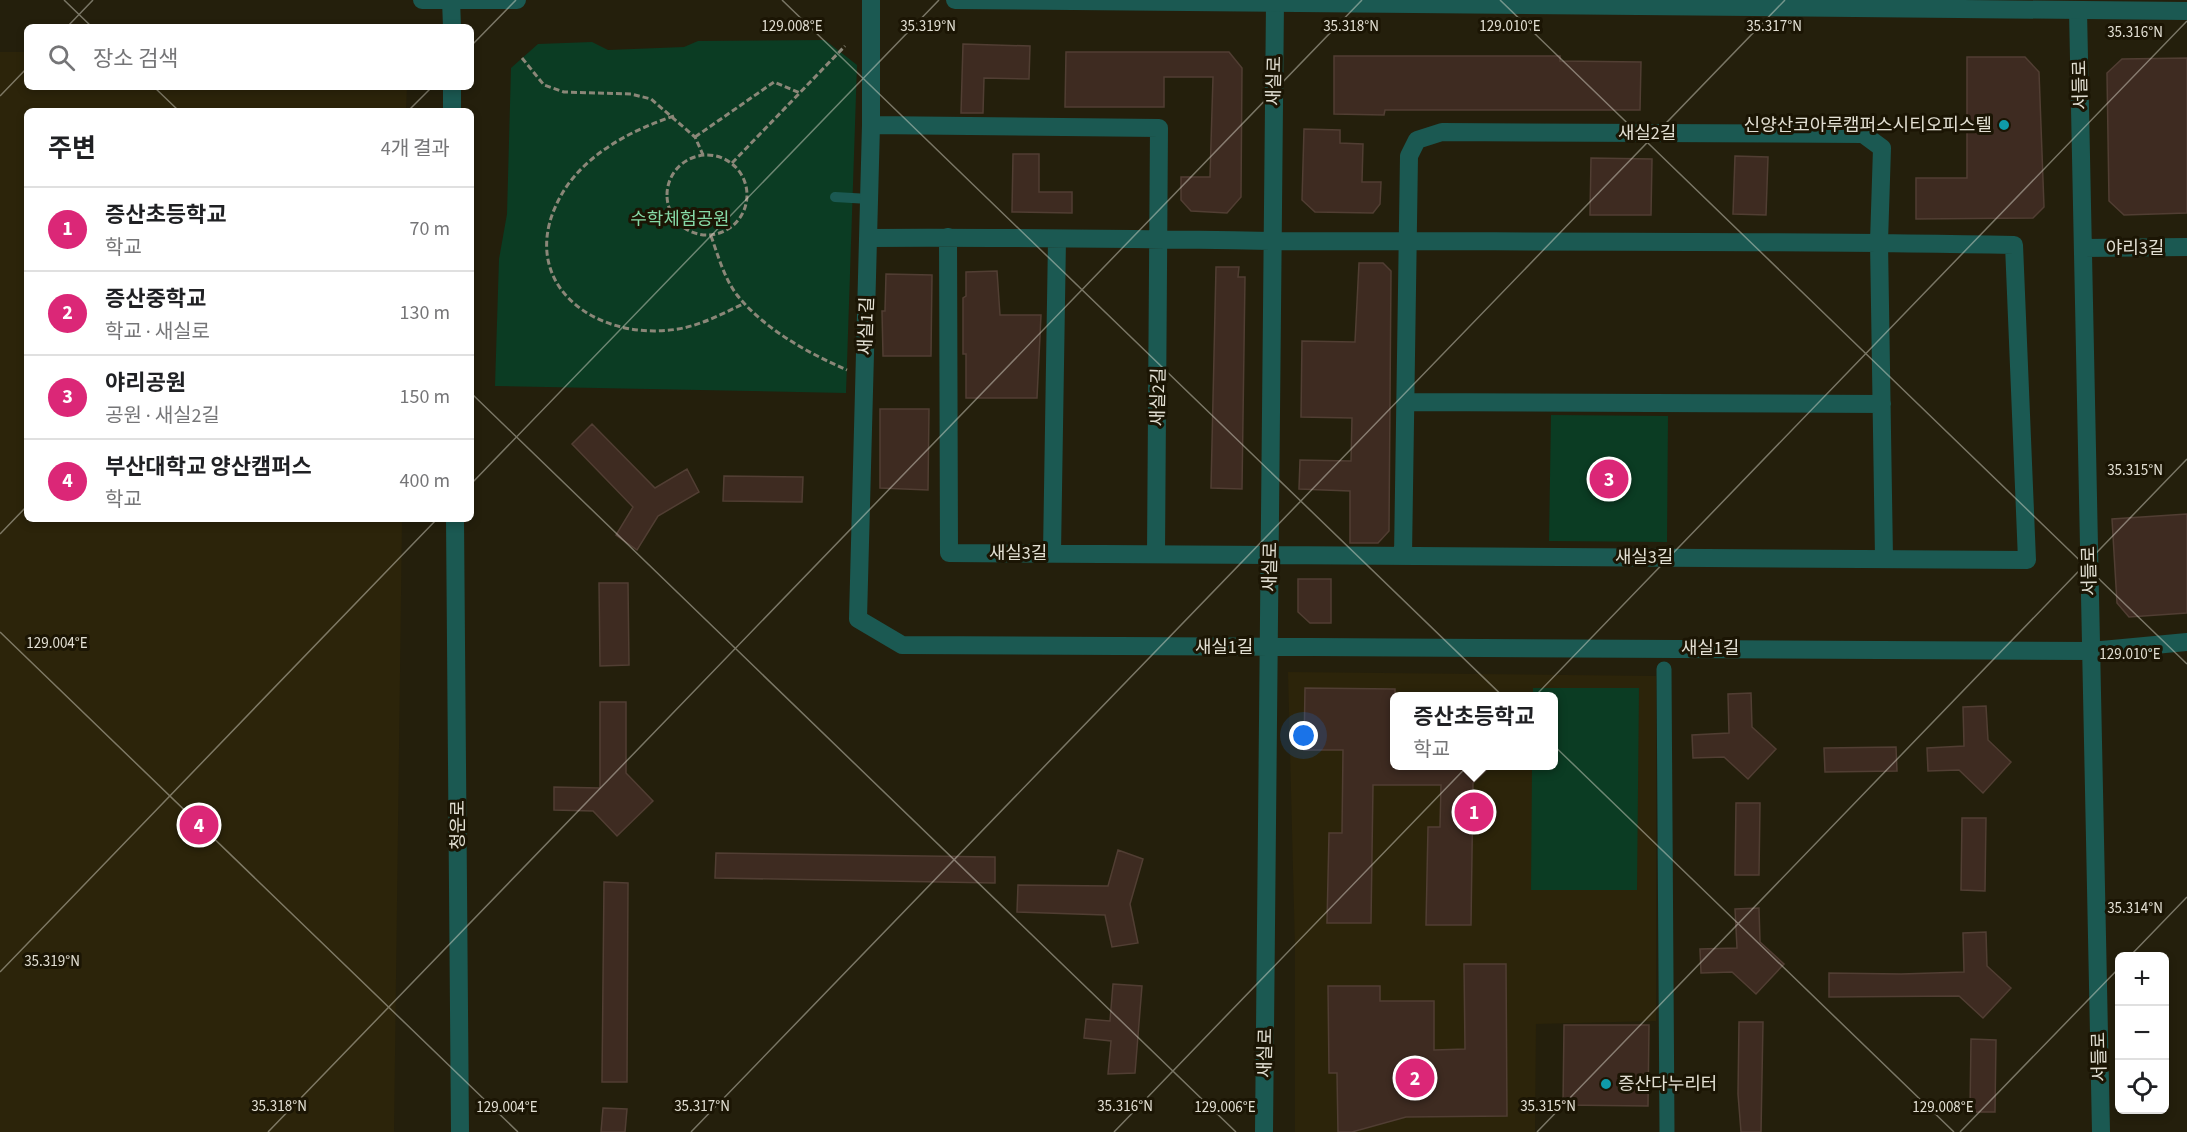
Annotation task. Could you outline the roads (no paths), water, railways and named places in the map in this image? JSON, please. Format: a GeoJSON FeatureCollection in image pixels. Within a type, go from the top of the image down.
{"type":"FeatureCollection","features":[{"type":"Feature","properties":{"kind":"street"},"geometry":{"type":"LineString","coordinates":[[422,0],[517,0]]}},
{"type":"Feature","properties":{"kind":"street"},"geometry":{"type":"LineString","coordinates":[[451,0],[452,24]]}},
{"type":"Feature","properties":{"kind":"street","name":"새실1길"},"geometry":{"type":"LineString","coordinates":[[871,0],[870,199],[858,619],[902,645],[2091,651],[2187,642]]}},
{"type":"Feature","properties":{"kind":"street"},"geometry":{"type":"LineString","coordinates":[[955,0],[2067,6],[2187,11]]}},
{"type":"Feature","properties":{"kind":"street","name":"새실로"},"geometry":{"type":"LineString","coordinates":[[1264,1132],[1275,2]]}},
{"type":"Feature","properties":{"kind":"street","name":"서들로"},"geometry":{"type":"LineString","coordinates":[[2067,6],[2083,248],[2101,1132]]}},
{"type":"Feature","properties":{"kind":"street"},"geometry":{"type":"LineString","coordinates":[[452,90],[452,108]]}},
{"type":"Feature","properties":{"kind":"street"},"geometry":{"type":"LineString","coordinates":[[871,125],[1159,128],[1159,239]]}},
{"type":"Feature","properties":{"kind":"street","name":"새실2길"},"geometry":{"type":"LineString","coordinates":[[1406,402],[1409,156],[1418,140],[1442,132],[1863,134],[1882,148],[1879,242]]}},
{"type":"Feature","properties":{"kind":"street","name":"새실3길"},"geometry":{"type":"LineString","coordinates":[[948,237],[949,553],[2027,560],[2014,245],[1879,242]]}},
{"type":"Feature","properties":{"kind":"street"},"geometry":{"type":"LineString","coordinates":[[869,238],[1879,242],[1884,558]]}},
{"type":"Feature","properties":{"kind":"street"},"geometry":{"type":"LineString","coordinates":[[1052,553],[1057,239]]}},
{"type":"Feature","properties":{"kind":"street","name":"새실2길"},"geometry":{"type":"LineString","coordinates":[[1156,554],[1159,239]]}},
{"type":"Feature","properties":{"kind":"street","name":"야리3길"},"geometry":{"type":"LineString","coordinates":[[2083,248],[2187,248]]}},
{"type":"Feature","properties":{"kind":"street"},"geometry":{"type":"LineString","coordinates":[[1403,556],[1406,402],[1882,404]]}},
{"type":"Feature","properties":{"kind":"street","name":"청운로"},"geometry":{"type":"LineString","coordinates":[[455,522],[460,1132]]}},
{"type":"Feature","properties":{"kind":"street"},"geometry":{"type":"LineString","coordinates":[[1664,669],[1667,1132]]}},
{"type":"Feature","properties":{"kind":"lane"},"geometry":{"type":"LineString","coordinates":[[835,197],[870,199]]}},
{"type":"Feature","properties":{"kind":"place","name":"신양산코아루캠퍼스시티오피스텔"},"geometry":{"type":"Point","coordinates":[2004,125]}},
{"type":"Feature","properties":{"kind":"place","name":"야리공원"},"geometry":{"type":"Point","coordinates":[1609,479]}},
{"type":"Feature","properties":{"kind":"place","name":"증산초등학교"},"geometry":{"type":"Point","coordinates":[1474,812]}},
{"type":"Feature","properties":{"kind":"place","name":"부산대학교 양산캠퍼스"},"geometry":{"type":"Point","coordinates":[199,825]}},
{"type":"Feature","properties":{"kind":"place","name":"증산중학교"},"geometry":{"type":"Point","coordinates":[1415,1078]}},
{"type":"Feature","properties":{"kind":"place","name":"증산다누리터"},"geometry":{"type":"Point","coordinates":[1606,1084]}},
{"type":"Feature","properties":{"kind":"park label","name":"수학체험공원"},"geometry":{"type":"Point","coordinates":[680,219]}}]}
